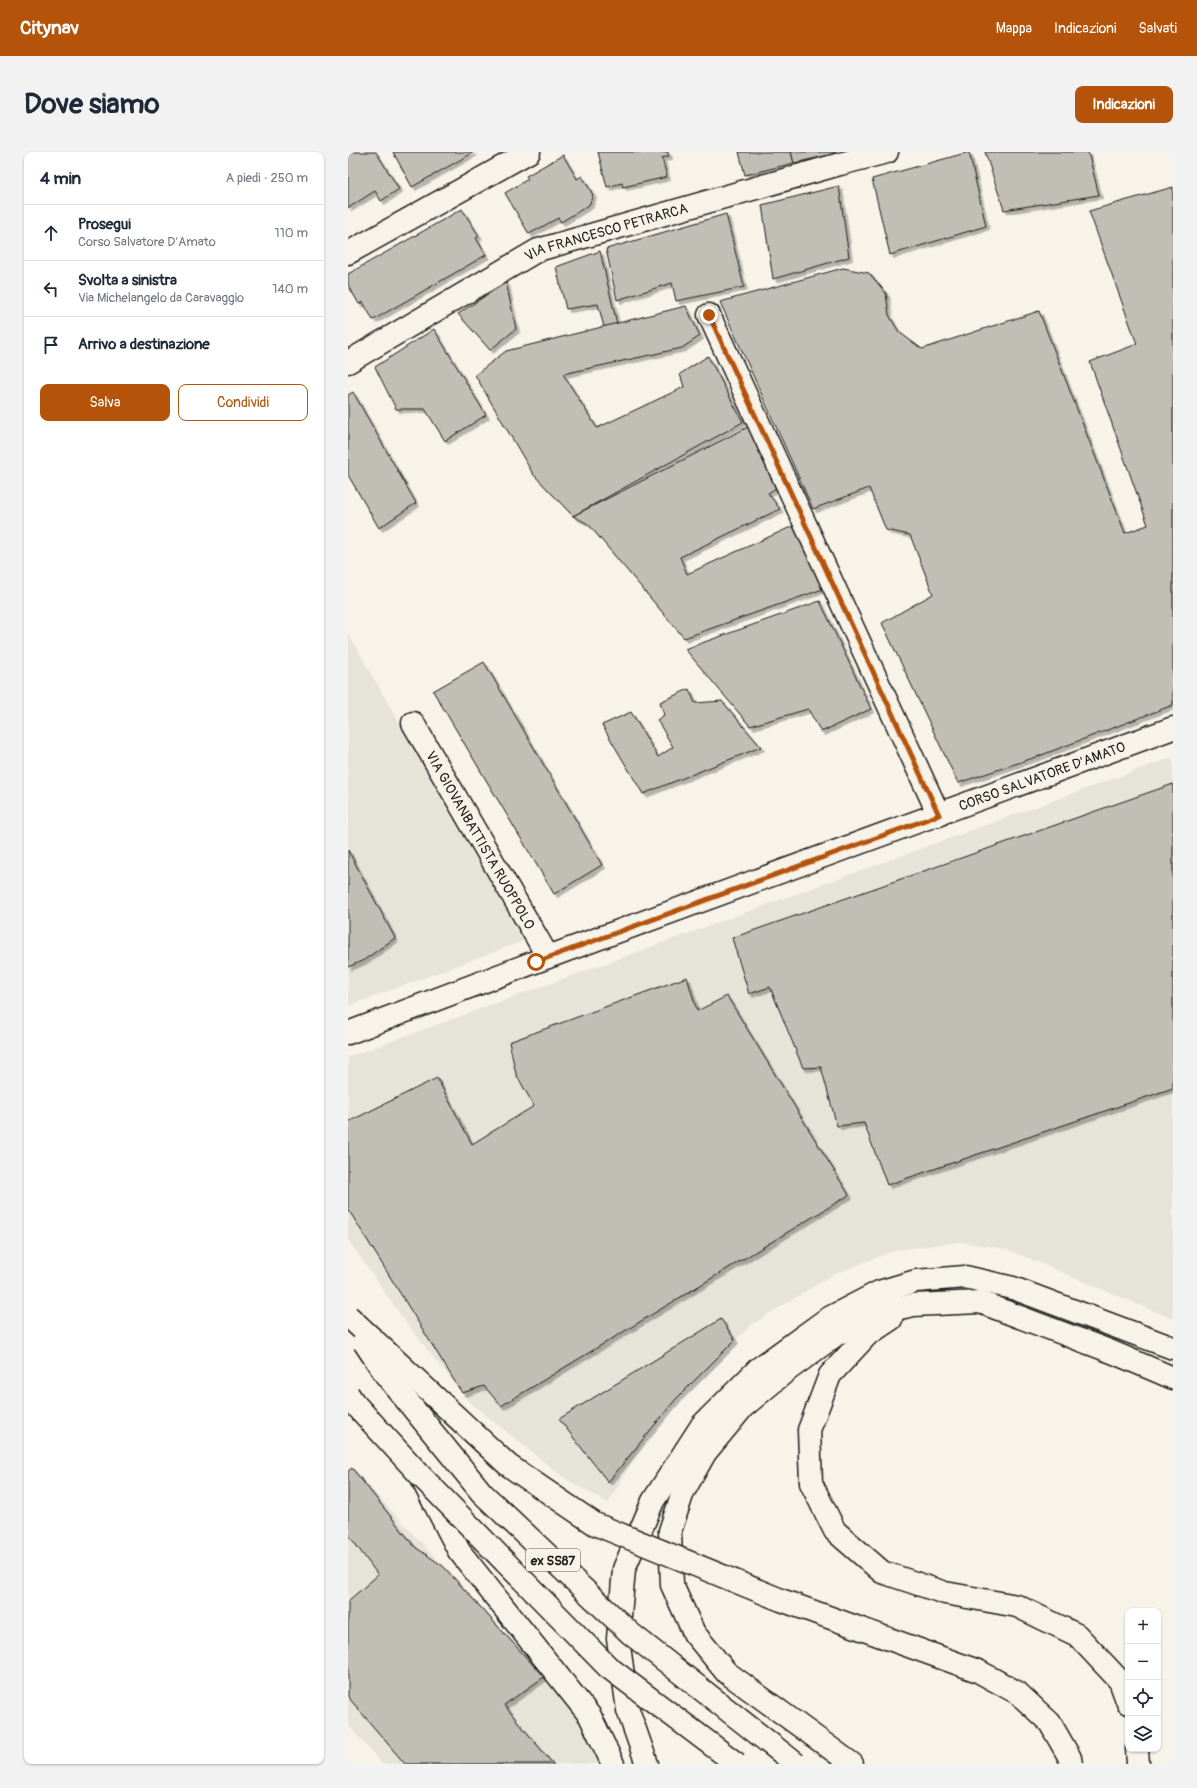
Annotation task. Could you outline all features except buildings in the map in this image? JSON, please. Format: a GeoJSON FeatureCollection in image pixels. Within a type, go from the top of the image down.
{"type":"FeatureCollection","features":[{"type":"Feature","properties":{"kind":"main road"},"geometry":{"type":"LineString","coordinates":[[348,253],[530,152]]}},
{"type":"Feature","properties":{"kind":"main road","name":"VIA FRANCESCO PETRARCA"},"geometry":{"type":"LineString","coordinates":[[348,362],[538,250],[887,152]]}},
{"type":"Feature","properties":{"kind":"main road"},"geometry":{"type":"LineString","coordinates":[[709,315],[939,815]]}},
{"type":"Feature","properties":{"kind":"main road","name":"VIA GIOVANBATTISTA RUOPPOLO"},"geometry":{"type":"LineString","coordinates":[[413,723],[548,957]]}},
{"type":"Feature","properties":{"kind":"main road","name":"CORSO SALVATORE D'AMATO"},"geometry":{"type":"LineString","coordinates":[[348,1033],[548,957],[1173,728]]}},
{"type":"Feature","properties":{"kind":"main road"},"geometry":{"type":"LineString","coordinates":[[647,1764],[628,1710],[618,1639],[624,1569],[653,1501],[702,1425],[758,1369],[827,1320],[879,1292],[916,1281],[965,1277],[1014,1288],[1173,1348]]}},
{"type":"Feature","properties":{"kind":"main road"},"geometry":{"type":"LineString","coordinates":[[852,1764],[726,1672],[694,1633],[672,1585],[670,1531],[683,1492],[705,1453],[743,1407],[785,1372],[837,1334],[874,1314],[913,1305],[980,1302],[1112,1352],[1173,1378]]}},
{"type":"Feature","properties":{"kind":"main road"},"geometry":{"type":"LineString","coordinates":[[913,1305],[867,1335],[830,1375],[809,1430],[811,1483],[835,1531],[882,1572],[945,1593],[1017,1606],[1077,1635],[1120,1681],[1125,1694]]}},
{"type":"Feature","properties":{"kind":"main road"},"geometry":{"type":"LineString","coordinates":[[348,1317],[508,1465],[595,1524],[781,1600],[978,1671],[1018,1693],[1050,1724],[1070,1758],[1071,1764]]}},
{"type":"Feature","properties":{"kind":"main road","name":"ex SS87"},"geometry":{"type":"LineString","coordinates":[[348,1317],[386,1375],[482,1493],[630,1633],[796,1764]]}},
{"type":"Feature","properties":{"kind":"main road","name":"ex SS87"},"geometry":{"type":"LineString","coordinates":[[348,1394],[354,1403],[421,1476],[608,1667],[737,1764]]}},
{"type":"Feature","properties":{"kind":"main road"},"geometry":{"type":"LineString","coordinates":[[421,1476],[459,1550],[590,1716],[613,1764]]}},
{"type":"Feature","properties":{"kind":"main road"},"geometry":{"type":"LineString","coordinates":[[1137,1752],[1138,1764]]}},
{"type":"Feature","properties":{"kind":"shaded area"},"geometry":{"type":"Polygon","coordinates":[[[348,633],[524,941],[348,1006],[348,633]]]}},
{"type":"Feature","properties":{"kind":"shaded area"},"geometry":{"type":"Polygon","coordinates":[[[1173,757],[1173,1319],[1006,1249],[960,1242],[896,1250],[834,1274],[751,1325],[659,1415],[608,1503],[564,1478],[468,1401],[407,1324],[348,1240],[348,1057],[1173,757]]]}},
{"type":"Feature","properties":{"kind":"shaded area"},"geometry":{"type":"Polygon","coordinates":[[[352,1468],[517,1646],[579,1718],[605,1764],[382,1764],[348,1725],[348,1471],[352,1468]]]}},
{"type":"Feature","properties":{"kind":"route"},"geometry":{"type":"LineString","coordinates":[[536,962],[939,815],[709,315]]}}]}
